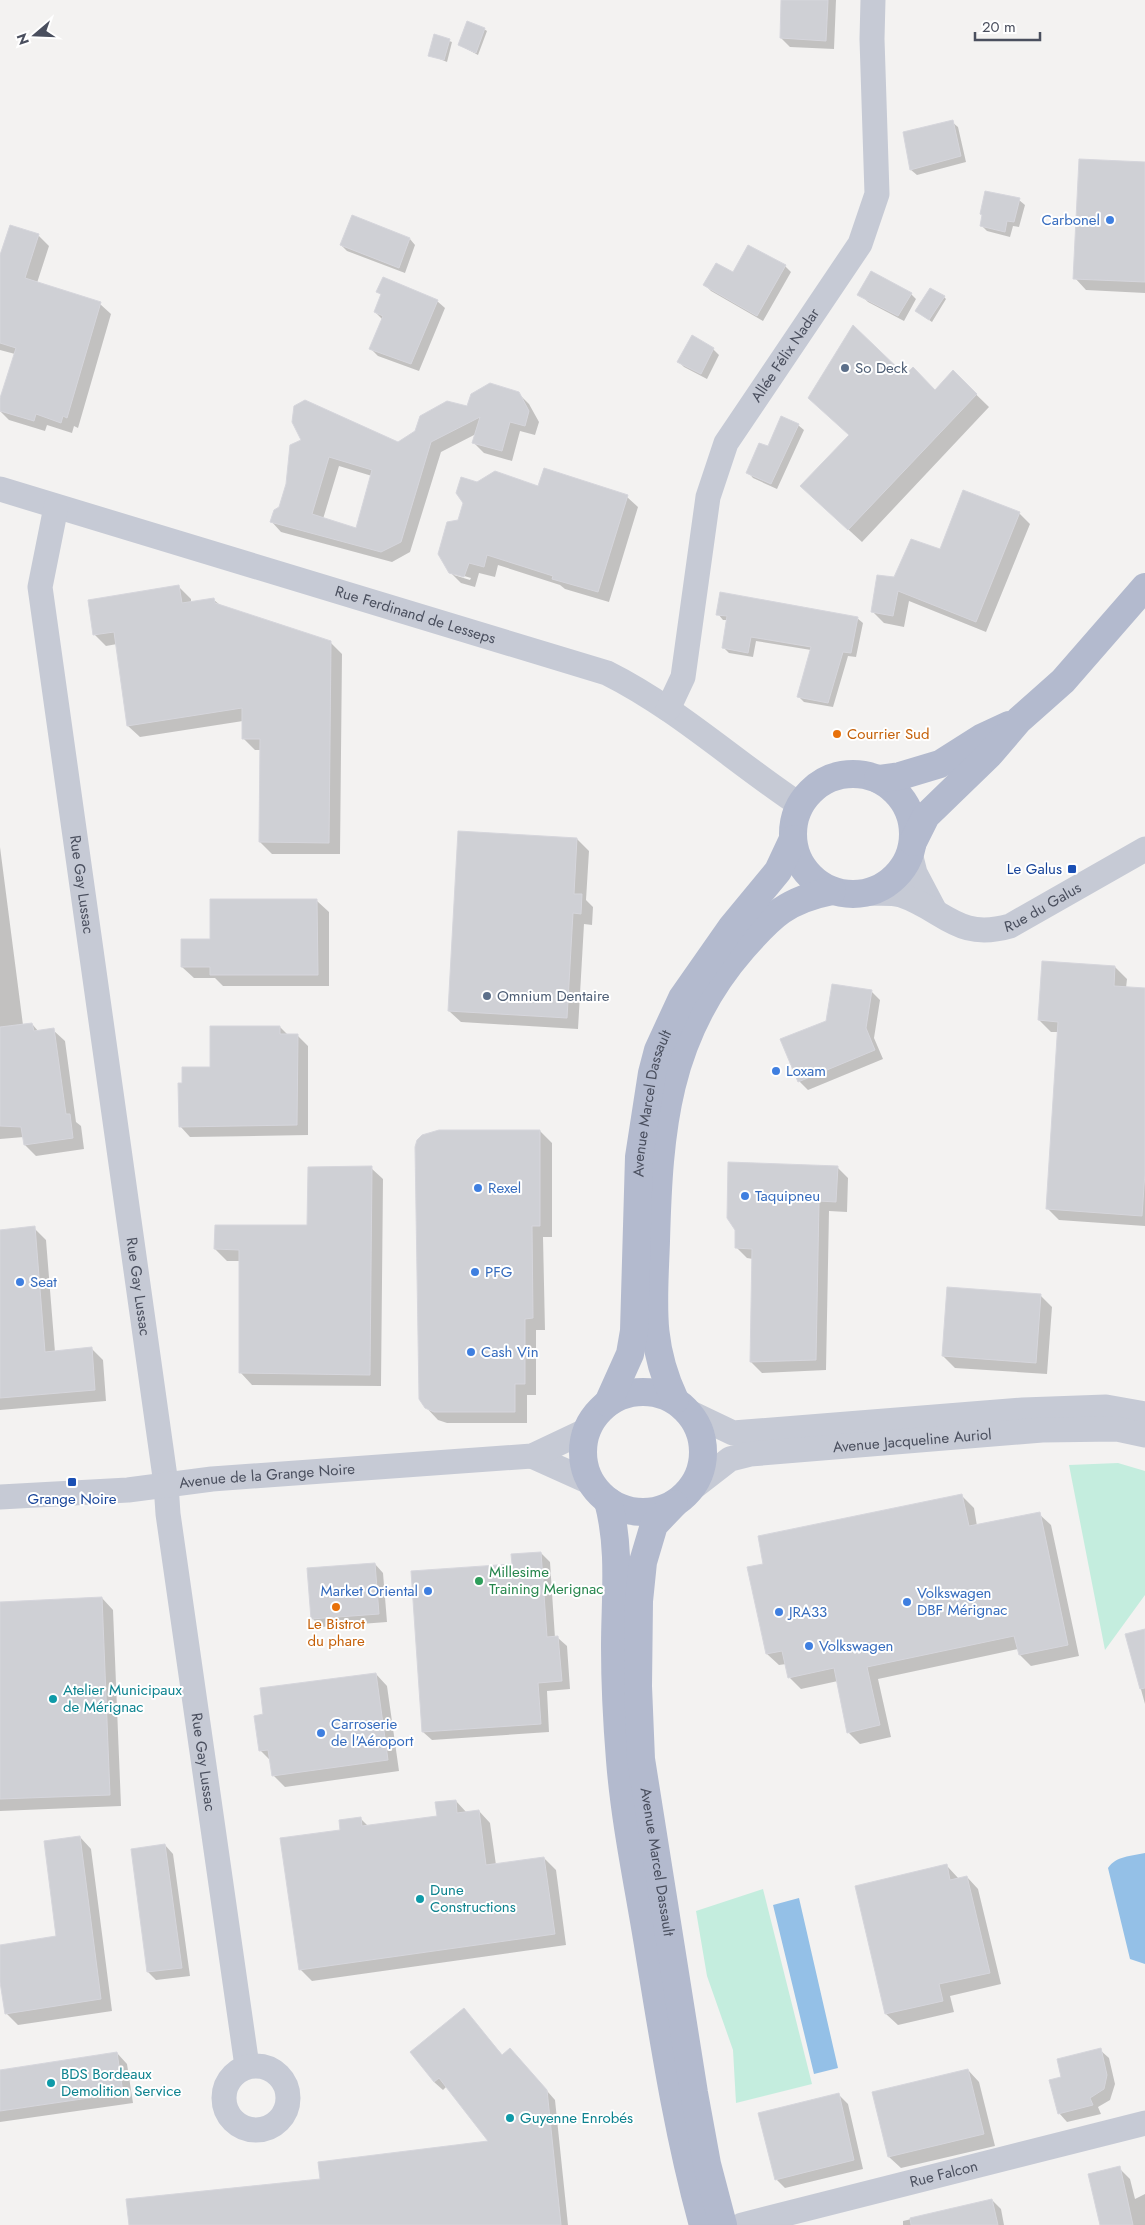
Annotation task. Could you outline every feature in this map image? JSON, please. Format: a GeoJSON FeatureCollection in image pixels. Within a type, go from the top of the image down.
{"type":"FeatureCollection","features":[{"type":"Feature","properties":{"kind":"main road"},"geometry":{"type":"LineString","coordinates":[[912,847],[912,823],[905,805],[894,790],[878,779],[860,774],[842,774],[825,780],[800,805],[795,816],[793,839],[797,856],[805,871],[817,883],[832,891],[849,895],[866,893],[880,888],[893,879],[903,867],[926,816],[990,755],[1019,720],[1070,675],[1145,587]]}},
{"type":"Feature","properties":{"kind":"main road"},"geometry":{"type":"LineString","coordinates":[[878,779],[920,772],[940,764],[981,738],[1019,720]]}},
{"type":"Feature","properties":{"kind":"main road","name":"Avenue Marcel Dassault"},"geometry":{"type":"LineString","coordinates":[[608,1403],[630,1354],[634,1331],[639,1156],[652,1073],[658,1050],[682,998],[731,928],[778,871],[793,839]]}},
{"type":"Feature","properties":{"kind":"main road","name":"Avenue Marcel Dassault"},"geometry":{"type":"LineString","coordinates":[[682,1406],[665,1380],[653,1331],[659,1155],[665,1112],[674,1071],[688,1033],[708,998],[731,962],[757,932],[782,909],[811,895],[832,891]]}},
{"type":"Feature","properties":{"kind":"main road"},"geometry":{"type":"LineString","coordinates":[[641,1391],[659,1393],[682,1406],[700,1430],[704,1451],[700,1472],[682,1497],[658,1510],[641,1512],[624,1509],[600,1492],[585,1466],[583,1448],[587,1430],[596,1415],[608,1403],[624,1395],[641,1391]]}},
{"type":"Feature","properties":{"kind":"main road","name":"Avenue Marcel Dassault"},"geometry":{"type":"LineString","coordinates":[[600,1492],[614,1521],[617,1557],[615,1647],[617,1701],[626,1814],[673,2097],[687,2166],[704,2225]]}},
{"type":"Feature","properties":{"kind":"main road","name":"Avenue Marcel Dassault"},"geometry":{"type":"LineString","coordinates":[[682,1497],[654,1526],[642,1562],[639,1601],[638,1686],[641,1759],[696,2102],[707,2164],[723,2225]]}},
{"type":"Feature","properties":{"kind":"street","name":"Allée Félix Nadar"},"geometry":{"type":"LineString","coordinates":[[668,709],[683,677],[708,497],[726,443],[860,244],[877,194],[872,39],[873,0]]}},
{"type":"Feature","properties":{"kind":"street","name":"Rue Ferdinand de Lesseps"},"geometry":{"type":"LineString","coordinates":[[0,489],[607,673],[636,688],[668,709],[800,805]]}},
{"type":"Feature","properties":{"kind":"street","name":"Rue Gay Lussac"},"geometry":{"type":"LineString","coordinates":[[56,507],[40,587],[166,1484],[168,1514],[247,2066]]}},
{"type":"Feature","properties":{"kind":"street","name":"Rue du Galus"},"geometry":{"type":"LineString","coordinates":[[912,847],[918,880],[935,911]]}},
{"type":"Feature","properties":{"kind":"street","name":"Rue du Galus"},"geometry":{"type":"LineString","coordinates":[[866,893],[899,895],[935,911],[953,924],[970,929],[997,930],[1010,926],[1145,850]]}},
{"type":"Feature","properties":{"kind":"street","name":"Avenue Jacqueline Auriol"},"geometry":{"type":"LineString","coordinates":[[682,1406],[733,1434],[1023,1410],[1106,1407],[1145,1414]]}},
{"type":"Feature","properties":{"kind":"street","name":"Avenue Jacqueline Auriol"},"geometry":{"type":"LineString","coordinates":[[682,1497],[730,1459],[750,1454],[1042,1430],[1116,1429],[1145,1435]]}},
{"type":"Feature","properties":{"kind":"street","name":"Avenue de la Grange Noire"},"geometry":{"type":"LineString","coordinates":[[0,1497],[128,1490],[166,1484],[532,1456],[587,1430]]}},
{"type":"Feature","properties":{"kind":"street","name":"Avenue de la Grange Noire"},"geometry":{"type":"LineString","coordinates":[[532,1456],[600,1492]]}},
{"type":"Feature","properties":{"kind":"street","name":"Rue Falcon"},"geometry":{"type":"LineString","coordinates":[[742,2225],[1145,2123]]}},
{"type":"Feature","properties":{"kind":"green space"},"geometry":{"type":"Polygon","coordinates":[[[1118,1463],[1145,1471],[1145,1595],[1105,1650],[1069,1465],[1118,1463]]]}},
{"type":"Feature","properties":{"kind":"green space"},"geometry":{"type":"Polygon","coordinates":[[[763,1889],[812,2084],[736,2103],[733,2050],[707,1976],[696,1911],[763,1889]]]}},
{"type":"Feature","properties":{"kind":"water"},"geometry":{"type":"Polygon","coordinates":[[[1145,1853],[1145,1964],[1130,1959],[1108,1868],[1115,1861],[1145,1853]]]}},
{"type":"Feature","properties":{"kind":"water"},"geometry":{"type":"Polygon","coordinates":[[[799,1898],[838,2068],[814,2074],[773,1905],[799,1898]]]}},
{"type":"Feature","properties":{"kind":"building"},"geometry":{"type":"Polygon","coordinates":[[[781,0],[828,0],[826,41],[780,38],[781,0]]]}},
{"type":"Feature","properties":{"kind":"building"},"geometry":{"type":"Polygon","coordinates":[[[467,21],[485,28],[476,53],[458,45],[467,21]]]}},
{"type":"Feature","properties":{"kind":"building"},"geometry":{"type":"Polygon","coordinates":[[[434,34],[450,39],[444,60],[428,56],[434,34]]]}},
{"type":"Feature","properties":{"kind":"building"},"geometry":{"type":"Polygon","coordinates":[[[953,120],[961,156],[910,170],[903,132],[953,120]]]}},
{"type":"Feature","properties":{"kind":"building","name":"Carbonel"},"geometry":{"type":"Polygon","coordinates":[[[1079,159],[1145,162],[1145,282],[1073,279],[1079,159]]]}},
{"type":"Feature","properties":{"kind":"building"},"geometry":{"type":"Polygon","coordinates":[[[985,191],[1020,198],[1014,222],[1007,221],[1005,232],[980,226],[982,215],[980,214],[985,191]]]}},
{"type":"Feature","properties":{"kind":"building"},"geometry":{"type":"Polygon","coordinates":[[[352,215],[410,238],[399,268],[340,245],[352,215]]]}},
{"type":"Feature","properties":{"kind":"building"},"geometry":{"type":"Polygon","coordinates":[[[10,225],[39,234],[25,278],[101,302],[67,418],[63,416],[61,423],[36,414],[34,421],[0,411],[0,398],[16,348],[0,343],[0,255],[10,225]]]}},
{"type":"Feature","properties":{"kind":"building"},"geometry":{"type":"Polygon","coordinates":[[[748,245],[786,265],[757,316],[703,285],[716,263],[733,272],[748,245]]]}},
{"type":"Feature","properties":{"kind":"building"},"geometry":{"type":"Polygon","coordinates":[[[871,271],[912,293],[898,316],[857,295],[871,271]]]}},
{"type":"Feature","properties":{"kind":"building"},"geometry":{"type":"Polygon","coordinates":[[[383,277],[438,300],[411,364],[369,349],[383,316],[374,312],[381,294],[376,292],[383,277]]]}},
{"type":"Feature","properties":{"kind":"building"},"geometry":{"type":"Polygon","coordinates":[[[930,288],[945,296],[929,320],[915,311],[930,288]]]}},
{"type":"Feature","properties":{"kind":"building"},"geometry":{"type":"Polygon","coordinates":[[[853,325],[905,375],[913,367],[935,390],[953,370],[977,394],[848,530],[800,486],[849,435],[808,398],[853,325]]]}},
{"type":"Feature","properties":{"kind":"building"},"geometry":{"type":"Polygon","coordinates":[[[692,335],[714,348],[701,374],[677,362],[692,335]]]}},
{"type":"Feature","properties":{"kind":"building"},"geometry":{"type":"Polygon","coordinates":[[[490,383],[519,392],[529,411],[525,426],[510,422],[502,451],[472,443],[480,417],[431,442],[401,542],[381,552],[270,522],[274,510],[279,507],[286,484],[290,445],[301,440],[292,422],[294,406],[305,400],[398,442],[415,431],[420,416],[447,401],[467,406],[471,394],[490,383]],[[329,457],[312,514],[356,528],[372,470],[329,457]]]}},
{"type":"Feature","properties":{"kind":"building"},"geometry":{"type":"Polygon","coordinates":[[[781,416],[799,424],[771,484],[746,473],[759,443],[768,446],[781,416]]]}},
{"type":"Feature","properties":{"kind":"building"},"geometry":{"type":"Polygon","coordinates":[[[544,468],[628,495],[598,592],[552,579],[553,576],[487,555],[484,567],[469,563],[464,577],[449,573],[438,554],[447,522],[458,520],[463,503],[456,493],[461,477],[477,482],[495,471],[538,486],[544,468]]]}},
{"type":"Feature","properties":{"kind":"building"},"geometry":{"type":"Polygon","coordinates":[[[963,490],[1020,512],[976,622],[898,591],[893,616],[871,612],[877,575],[894,577],[911,539],[940,549],[963,490]]]}},
{"type":"Feature","properties":{"kind":"building"},"geometry":{"type":"Polygon","coordinates":[[[179,585],[182,603],[214,598],[215,603],[331,641],[329,843],[259,842],[260,739],[242,739],[242,708],[127,726],[114,632],[93,635],[88,600],[179,585]]]}},
{"type":"Feature","properties":{"kind":"building"},"geometry":{"type":"Polygon","coordinates":[[[720,592],[858,617],[851,653],[843,652],[828,703],[797,697],[811,647],[751,637],[748,653],[722,648],[727,616],[716,615],[720,592]]]}},
{"type":"Feature","properties":{"kind":"building"},"geometry":{"type":"Polygon","coordinates":[[[458,831],[577,838],[574,894],[582,894],[581,914],[573,913],[567,1018],[448,1011],[458,831]]]}},
{"type":"Feature","properties":{"kind":"building"},"geometry":{"type":"Polygon","coordinates":[[[210,899],[317,899],[318,975],[210,975],[210,967],[181,967],[181,939],[210,939],[210,899]]]}},
{"type":"Feature","properties":{"kind":"building"},"geometry":{"type":"Polygon","coordinates":[[[1042,961],[1115,966],[1114,986],[1145,988],[1145,1172],[1142,1216],[1046,1209],[1058,1022],[1038,1020],[1042,961]]]}},
{"type":"Feature","properties":{"kind":"building"},"geometry":{"type":"Polygon","coordinates":[[[832,984],[872,990],[866,1028],[875,1050],[798,1082],[780,1039],[826,1021],[832,984]]]}},
{"type":"Feature","properties":{"kind":"building"},"geometry":{"type":"Polygon","coordinates":[[[32,1023],[34,1031],[54,1028],[66,1114],[70,1114],[73,1138],[24,1145],[21,1127],[0,1126],[0,1027],[32,1023]]]}},
{"type":"Feature","properties":{"kind":"building"},"geometry":{"type":"Polygon","coordinates":[[[210,1026],[280,1026],[280,1034],[298,1034],[297,1125],[179,1127],[178,1083],[182,1083],[182,1067],[210,1067],[210,1026]]]}},
{"type":"Feature","properties":{"kind":"building"},"geometry":{"type":"Polygon","coordinates":[[[439,1130],[540,1130],[540,1226],[532,1226],[533,1318],[525,1319],[525,1384],[515,1384],[515,1412],[434,1412],[425,1408],[419,1399],[415,1147],[417,1140],[422,1135],[439,1130]]]}},
{"type":"Feature","properties":{"kind":"building"},"geometry":{"type":"Polygon","coordinates":[[[728,1162],[838,1166],[836,1202],[819,1201],[816,1360],[750,1362],[752,1249],[735,1248],[735,1230],[727,1218],[728,1162]]]}},
{"type":"Feature","properties":{"kind":"building"},"geometry":{"type":"Polygon","coordinates":[[[372,1166],[370,1375],[239,1373],[239,1250],[214,1249],[215,1225],[307,1225],[308,1167],[372,1166]]]}},
{"type":"Feature","properties":{"kind":"building","name":"Seat"},"geometry":{"type":"Polygon","coordinates":[[[35,1226],[45,1352],[92,1347],[95,1390],[0,1398],[0,1230],[35,1226]]]}},
{"type":"Feature","properties":{"kind":"building"},"geometry":{"type":"Polygon","coordinates":[[[947,1287],[1041,1294],[1036,1363],[942,1356],[947,1287]]]}},
{"type":"Feature","properties":{"kind":"building","name":"Volkswagen DBF Mérignac"},"geometry":{"type":"Polygon","coordinates":[[[962,1494],[969,1526],[1040,1512],[1068,1645],[1019,1655],[1014,1636],[867,1667],[880,1725],[847,1733],[834,1668],[788,1678],[782,1651],[766,1654],[747,1567],[763,1564],[758,1536],[962,1494]]]}},
{"type":"Feature","properties":{"kind":"building"},"geometry":{"type":"Polygon","coordinates":[[[541,1552],[547,1637],[558,1636],[562,1681],[538,1683],[541,1724],[422,1732],[411,1571],[512,1564],[511,1554],[541,1552]]]}},
{"type":"Feature","properties":{"kind":"building"},"geometry":{"type":"Polygon","coordinates":[[[375,1563],[379,1614],[311,1619],[307,1568],[375,1563]]]}},
{"type":"Feature","properties":{"kind":"building","name":"Atelier Municipaux de Mérignac"},"geometry":{"type":"Polygon","coordinates":[[[102,1597],[110,1795],[0,1799],[0,1602],[102,1597]]]}},
{"type":"Feature","properties":{"kind":"building"},"geometry":{"type":"Polygon","coordinates":[[[1145,1629],[1145,1688],[1140,1689],[1125,1634],[1145,1629]]]}},
{"type":"Feature","properties":{"kind":"building","name":"Carroserie de l'Aéroport"},"geometry":{"type":"Polygon","coordinates":[[[376,1673],[388,1760],[272,1776],[268,1750],[259,1751],[254,1716],[263,1714],[260,1688],[376,1673]]]}},
{"type":"Feature","properties":{"kind":"building","name":"Dune Constructions"},"geometry":{"type":"Polygon","coordinates":[[[456,1800],[457,1813],[479,1810],[486,1865],[544,1857],[555,1934],[299,1970],[280,1838],[340,1830],[339,1820],[361,1817],[362,1826],[437,1816],[435,1802],[456,1800]]]}},
{"type":"Feature","properties":{"kind":"building"},"geometry":{"type":"Polygon","coordinates":[[[80,1836],[101,1999],[5,2014],[0,1982],[0,1945],[56,1936],[44,1841],[80,1836]]]}},
{"type":"Feature","properties":{"kind":"building"},"geometry":{"type":"Polygon","coordinates":[[[165,1844],[182,1968],[147,1972],[131,1849],[165,1844]]]}},
{"type":"Feature","properties":{"kind":"building"},"geometry":{"type":"Polygon","coordinates":[[[947,1864],[950,1880],[967,1876],[990,1973],[939,1984],[943,2001],[885,2014],[855,1886],[947,1864]]]}},
{"type":"Feature","properties":{"kind":"building","name":"Guyenne Enrobés"},"geometry":{"type":"Polygon","coordinates":[[[464,2008],[502,2055],[510,2048],[547,2090],[561,2225],[129,2225],[126,2199],[320,2179],[318,2162],[488,2141],[439,2078],[434,2082],[410,2052],[464,2008]]]}},
{"type":"Feature","properties":{"kind":"building"},"geometry":{"type":"Polygon","coordinates":[[[1101,2048],[1107,2075],[1104,2089],[1090,2098],[1093,2105],[1058,2114],[1049,2080],[1061,2077],[1057,2059],[1101,2048]]]}},
{"type":"Feature","properties":{"kind":"building","name":"BDS Bordeaux Demolition Service"},"geometry":{"type":"Polygon","coordinates":[[[117,2052],[123,2093],[0,2111],[0,2070],[117,2052]]]}},
{"type":"Feature","properties":{"kind":"building"},"geometry":{"type":"Polygon","coordinates":[[[968,2069],[984,2134],[888,2157],[872,2092],[968,2069]]]}},
{"type":"Feature","properties":{"kind":"building"},"geometry":{"type":"Polygon","coordinates":[[[839,2093],[854,2160],[775,2180],[758,2113],[839,2093]]]}},
{"type":"Feature","properties":{"kind":"building"},"geometry":{"type":"Polygon","coordinates":[[[1120,2166],[1133,2225],[1100,2225],[1088,2174],[1120,2166]]]}},
{"type":"Feature","properties":{"kind":"building"},"geometry":{"type":"Polygon","coordinates":[[[992,2199],[998,2225],[911,2225],[910,2218],[992,2199]]]}},
{"type":"Feature","properties":{"kind":"place","name":"Carbonel"},"geometry":{"type":"Point","coordinates":[1110,220]}},
{"type":"Feature","properties":{"kind":"place","name":"So Deck"},"geometry":{"type":"Point","coordinates":[845,368]}},
{"type":"Feature","properties":{"kind":"place","name":"Courrier Sud"},"geometry":{"type":"Point","coordinates":[837,734]}},
{"type":"Feature","properties":{"kind":"place","name":"Le Galus"},"geometry":{"type":"Point","coordinates":[1072,869]}},
{"type":"Feature","properties":{"kind":"place","name":"Omnium Dentaire"},"geometry":{"type":"Point","coordinates":[487,996]}},
{"type":"Feature","properties":{"kind":"place","name":"Loxam"},"geometry":{"type":"Point","coordinates":[776,1071]}},
{"type":"Feature","properties":{"kind":"place","name":"Rexel"},"geometry":{"type":"Point","coordinates":[478,1188]}},
{"type":"Feature","properties":{"kind":"place","name":"Taquipneu"},"geometry":{"type":"Point","coordinates":[745,1196]}},
{"type":"Feature","properties":{"kind":"place","name":"PFG"},"geometry":{"type":"Point","coordinates":[475,1272]}},
{"type":"Feature","properties":{"kind":"place","name":"Seat"},"geometry":{"type":"Point","coordinates":[20,1282]}},
{"type":"Feature","properties":{"kind":"place","name":"Cash Vin"},"geometry":{"type":"Point","coordinates":[471,1352]}},
{"type":"Feature","properties":{"kind":"place","name":"Grange Noire"},"geometry":{"type":"Point","coordinates":[72,1482]}},
{"type":"Feature","properties":{"kind":"place","name":"Millesime Training Merignac"},"geometry":{"type":"Point","coordinates":[479,1581]}},
{"type":"Feature","properties":{"kind":"place","name":"Market Oriental"},"geometry":{"type":"Point","coordinates":[428,1591]}},
{"type":"Feature","properties":{"kind":"place","name":"Volkswagen DBF Mérignac"},"geometry":{"type":"Point","coordinates":[907,1602]}},
{"type":"Feature","properties":{"kind":"place","name":"Le Bistrot du phare"},"geometry":{"type":"Point","coordinates":[336,1607]}},
{"type":"Feature","properties":{"kind":"place","name":"JRA33"},"geometry":{"type":"Point","coordinates":[779,1612]}},
{"type":"Feature","properties":{"kind":"place","name":"Volkswagen"},"geometry":{"type":"Point","coordinates":[809,1646]}},
{"type":"Feature","properties":{"kind":"place","name":"Atelier Municipaux de Mérignac"},"geometry":{"type":"Point","coordinates":[53,1699]}},
{"type":"Feature","properties":{"kind":"place","name":"Carroserie de l'Aéroport"},"geometry":{"type":"Point","coordinates":[321,1733]}},
{"type":"Feature","properties":{"kind":"place","name":"Dune Constructions"},"geometry":{"type":"Point","coordinates":[420,1899]}},
{"type":"Feature","properties":{"kind":"place","name":"BDS Bordeaux Demolition Service"},"geometry":{"type":"Point","coordinates":[51,2083]}},
{"type":"Feature","properties":{"kind":"place","name":"Guyenne Enrobés"},"geometry":{"type":"Point","coordinates":[510,2118]}}]}
